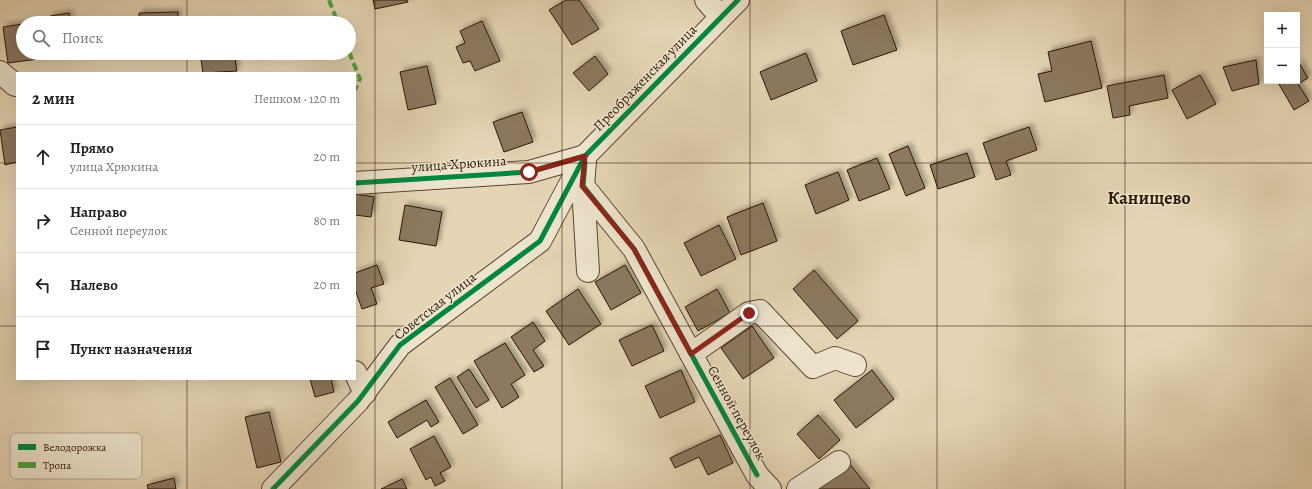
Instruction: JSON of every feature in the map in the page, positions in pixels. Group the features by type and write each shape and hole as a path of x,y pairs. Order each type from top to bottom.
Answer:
{"street":[{"path":"706,0 721,17"},
{"name":"Преображенская улица","path":"585,156 738,0"},
{"path":"585,156 582,186 588,271"},
{"name":"улица Хрюкина","path":"356,183 529,172 585,156"},
{"name":"Советская улица","path":"273,489 365,393 400,345 540,241 585,156"},
{"name":"Сенной переулок","path":"582,186 634,249 763,482"},
{"path":"691,354 749,313 760,311 813,367 835,358 855,365"},
{"path":"356,374 365,393"},
{"path":"798,489 839,462"}],"building":[{"path":"373,0 407,0 408,2 375,9"},
{"path":"566,0 579,0 599,29 572,45 549,10"},
{"path":"178,12 178,16 139,16 139,13"},
{"path":"69,13 70,16 50,16"},
{"path":"884,15 897,50 853,65 841,31"},
{"path":"482,21 500,61 475,71 470,61 463,63 456,47 465,43 460,31"},
{"path":"16,25 16,60 31,60 8,63 3,27"},
{"path":"1091,41 1102,88 1045,102 1038,74 1052,71 1048,52"},
{"path":"806,53 817,81 771,100 760,72"},
{"path":"595,56 608,74 589,91 573,73"},
{"path":"201,60 235,60 237,71 203,72"},
{"path":"1256,60 1259,84 1232,91 1223,67"},
{"path":"1300,64 1308,78 1300,83"},
{"path":"427,66 436,104 408,110 400,72"},
{"path":"1164,75 1168,98 1129,106 1130,115 1113,118 1107,86"},
{"path":"1200,75 1216,104 1187,119 1172,90"},
{"path":"1279,84 1298,84 1309,101 1294,110"},
{"path":"522,112 533,142 504,152 493,122"},
{"path":"16,127 16,162 5,165 0,130"},
{"path":"1029,127 1037,150 1006,161 1011,175 996,180 983,143"},
{"path":"908,146 925,188 906,196 889,154"},
{"path":"967,153 975,177 938,189 930,165"},
{"path":"877,158 890,189 859,201 847,170"},
{"path":"838,172 849,200 816,214 805,185"},
{"path":"356,194 374,197 371,217 356,215"},
{"path":"763,203 777,241 741,255 727,217"},
{"path":"405,205 442,212 436,246 399,240"},
{"path":"719,225 736,259 701,276 684,243"},
{"path":"377,265 384,284 371,288 377,304 362,309 356,292 356,273"},
{"path":"625,265 641,293 611,310 595,282"},
{"path":"814,270 858,321 837,339 793,289"},
{"path":"578,289 601,324 569,345 546,311"},
{"path":"717,289 730,313 698,331 685,307"},
{"path":"533,322 545,341 533,350 544,366 534,372 511,337"},
{"path":"652,325 664,351 632,366 619,340"},
{"path":"752,326 774,358 743,379 721,348"},
{"path":"505,343 525,375 511,384 519,397 502,408 474,361"},
{"path":"469,369 489,400 476,408 457,377"},
{"path":"681,370 695,402 660,418 645,386"},
{"path":"872,370 894,399 856,428 834,400"},
{"path":"450,378 478,425 463,434 435,387"},
{"path":"310,380 331,380 334,392 315,397"},
{"path":"426,400 439,422 431,427 427,420 397,438 388,422"},
{"path":"269,412 281,462 257,468 245,417"},
{"path":"818,415 840,440 819,459 797,434"},
{"path":"720,435 733,463 708,475 699,457 675,468 670,458"},
{"path":"434,436 451,467 440,473 445,481 435,486 431,477 426,480 410,449"},
{"path":"848,462 870,489 817,488"},
{"path":"174,478 176,489 148,489 147,485"},
{"path":"402,479 407,489 381,489"}],"marked path":[{"path":"329,0 335,16"},
{"path":"352,60 360,79 356,88"}],"cycle path":[{"path":"273,489 358,401 400,345 540,241 585,156 738,0"},
{"path":"356,183 529,172 585,156"},
{"path":"585,162 583,186 634,249 757,475"}],"district":[{"name":"Канищево","path":"1149,198"}],"route":[{"path":"529,172 585,156 582,186 634,249 691,354 749,313"}]}
